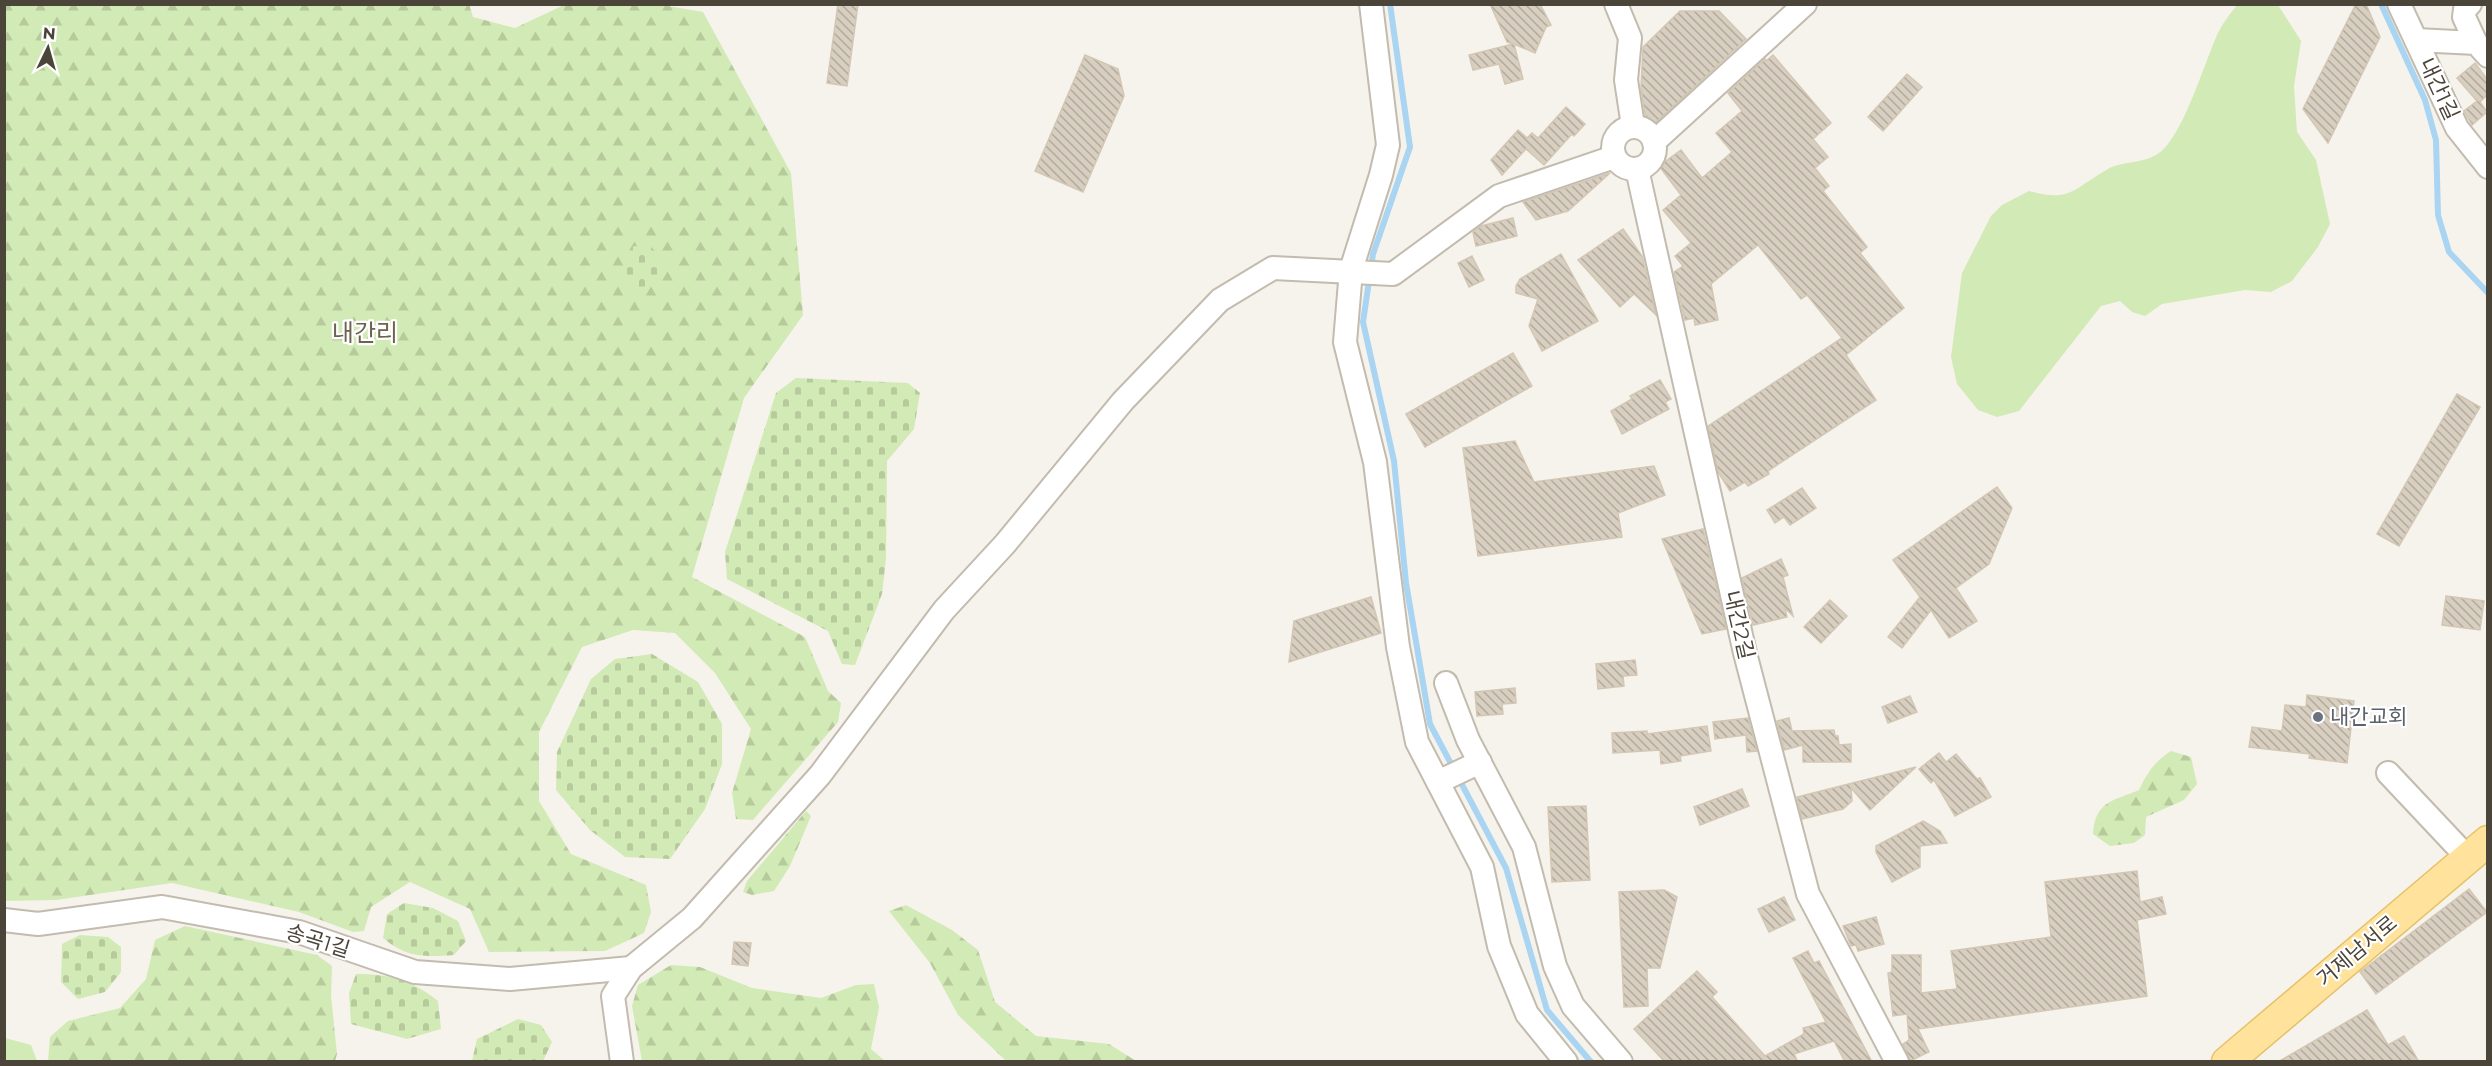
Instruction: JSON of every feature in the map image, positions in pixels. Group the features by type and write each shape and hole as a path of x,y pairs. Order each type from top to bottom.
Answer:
{"main road":[{"name":"거제남서로","path":"2227,1062 2478,849"}],"lane":[{"path":"1371,4 1388,145 1352,270 1345,342 1376,462 1398,647 1417,742 1482,867 1499,946 1527,1014 1566,1062"},
{"path":"1616,4 1630,38 1626,80 1633,126"},
{"path":"1654,142 1805,4"},
{"name":"내간1길","path":"2399,4 2457,128 2487,167"},
{"path":"2470,4 2465,9 2464,16 2482,50"},
{"path":"2415,40 2482,50"},
{"path":"1633,126 1646,131 1654,142 1655,151 1651,159 1644,167 1637,170 1625,166 1614,157 1614,140 1624,128 1633,126"},
{"path":"622,1062 613,996 631,968 692,918 820,775 944,610 1005,544 1123,400 1220,300 1273,268 1393,273 1499,196 1614,157"},
{"name":"내간2길","path":"1637,170 1745,653 1808,894 1897,1062"},
{"path":"1446,683 1468,740 1524,847 1555,966 1573,1006 1621,1062"},
{"path":"1438,782 1480,762"},
{"path":"2388,773 2478,849"},
{"name":"송곡1길","path":"4,920 38,924 162,907 299,933 415,972 510,979 631,968"}],"green space":[{"path":"469,4 473,17 515,28 564,5 662,5 703,12 791,173 803,315 744,398 692,577 805,637 828,691 841,703 838,722 753,820 736,819 732,793 751,729 715,673 675,633 633,630 582,647 539,732 539,801 571,854 646,885 651,912 644,933 605,951 489,952 470,909 410,882 371,907 364,931 353,932 299,912 172,883 56,900 5,901 5,5"},
{"path":"2237,5 2278,5 2301,41 2294,86 2297,132 2316,160 2330,224 2318,247 2292,281 2271,292 2245,290 2162,304 2145,316 2132,312 2120,301 2101,306 2019,411 1997,417 1978,410 1957,384 1951,357 1962,273 1991,216 2002,205 2029,191 2054,195 2072,192 2113,166 2147,159 2159,153 2168,145 2176,132 2217,35"},
{"path":"634,246 651,247 660,256 656,281 647,291 630,288 625,277 625,261"},
{"path":"796,378 908,383 920,393 914,429 887,461 886,558 882,594 855,665 842,664 828,631 727,579 725,552 776,393"},
{"path":"652,654 698,682 722,724 722,764 705,809 670,859 625,857 590,830 556,790 557,752 591,679 615,659"},
{"path":"2171,751 2191,757 2197,784 2184,800 2146,817 2145,835 2134,843 2110,846 2093,834 2094,823 2102,808 2114,800 2139,790 2152,768"},
{"path":"806,811 811,816 790,866 774,891 752,895 743,892 747,881"},
{"path":"404,903 433,908 458,921 466,941 454,955 443,956 416,955 392,945 383,938 387,914"},
{"path":"906,905 952,930 978,950 995,1002 1036,1036 1109,1044 1136,1061 1006,1061 958,1015 930,963 889,911"},
{"path":"185,926 317,955 332,966 331,996 337,1054 335,1061 48,1061 50,1037 68,1021 120,1008 146,979 155,940"},
{"path":"80,935 108,937 121,947 121,972 105,992 78,999 61,982 62,944"},
{"path":"671,965 700,967 752,988 821,998 856,985 874,984 879,1007 871,1049 885,1061 642,1061 632,1006 638,985"},
{"path":"356,974 390,977 419,988 438,1001 441,1029 407,1039 351,1024 349,993"},
{"path":"518,1019 541,1025 552,1042 543,1061 472,1061 477,1039"},
{"path":"5,1038 31,1045 37,1061 5,1061"}],"building":[{"path":"838,4 858,4 847,86 827,83"},
{"path":"1490,4 1540,4 1551,25 1546,27 1535,53 1514,44 1523,79 1505,84 1499,64 1473,70 1469,55 1513,44 1507,42"},
{"path":"2356,4 2366,4 2380,37 2328,143 2303,109"},
{"path":"1680,11 1719,11 1746,39 1652,126 1646,120 1641,88 1643,47"},
{"path":"1085,55 1118,69 1124,96 1083,192 1035,171"},
{"path":"1773,55 1831,123 1813,139 1828,157 1815,168 1829,186 1823,191 1867,247 1860,253 1904,308 1846,355 1876,400 1768,471 1769,474 1748,486 1745,482 1730,491 1718,472 1708,426 1842,338 1807,295 1801,299 1758,245 1711,284 1718,320 1695,325 1694,318 1685,320 1674,272 1683,266 1675,256 1691,243 1663,210 1681,195 1659,166 1681,150 1702,178 1732,152 1716,133 1742,111 1728,93 1765,59 1766,61"},
{"path":"2475,63 2487,79 2487,95 2480,102 2487,112 2472,125 2464,111 2477,101 2457,78"},
{"path":"1907,74 1922,87 1883,131 1868,117"},
{"path":"1566,107 1585,124 1574,136 1572,134 1544,165 1526,149 1502,175 1491,160 1518,130 1527,138 1532,133 1538,138"},
{"path":"1610,173 1568,211 1536,220 1523,202"},
{"path":"1513,218 1517,236 1476,246 1473,232 1481,226"},
{"path":"1623,229 1642,256 1656,315 1634,294 1620,307 1578,260"},
{"path":"1561,254 1598,321 1542,351 1529,326 1538,299 1516,293 1516,286 1520,279"},
{"path":"1472,256 1484,280 1469,287 1458,263"},
{"path":"1513,353 1532,386 1425,447 1406,414"},
{"path":"1660,380 1671,399 1665,402 1669,409 1622,434 1611,411 1632,399 1630,396"},
{"path":"2457,394 2480,407 2399,546 2377,534"},
{"path":"1515,441 1534,482 1654,466 1665,495 1618,513 1622,537 1478,556 1463,448"},
{"path":"1997,487 2012,508 1989,564 1956,588 1977,621 1949,638 1931,610 1902,648 1888,637 1920,597 1893,560"},
{"path":"1802,488 1816,508 1790,525 1784,517 1775,523 1767,510"},
{"path":"1703,529 1726,629 1702,634 1662,539"},
{"path":"1781,559 1788,575 1783,577 1793,616 1785,608 1787,617 1753,625 1742,578"},
{"path":"2446,596 2484,601 2480,630 2442,625"},
{"path":"1371,597 1381,633 1289,662 1294,621"},
{"path":"1830,600 1847,616 1821,643 1804,627"},
{"path":"1635,660 1637,675 1623,676 1624,686 1598,689 1596,664"},
{"path":"1515,688 1516,703 1502,704 1503,714 1477,716 1475,692"},
{"name":"내간교회","path":"2307,695 2354,701 2347,763 2309,758 2310,754 2249,747 2252,727 2282,731 2285,705 2306,707"},
{"path":"1910,696 1917,712 1888,723 1882,707"},
{"path":"1748,718 1757,751 1747,752 1746,735 1715,739 1713,722"},
{"path":"1789,718 1792,731 1834,730 1835,736 1838,736 1839,745 1851,744 1851,762 1803,762 1803,745 1784,750 1777,721"},
{"path":"1707,726 1711,751 1680,756 1681,761 1661,764 1660,750 1613,753 1612,733 1647,731 1647,734"},
{"path":"1939,753 1946,762 1956,754 1977,779 1980,778 1991,797 1955,816 1934,780 1931,783 1919,769"},
{"path":"1916,767 1870,810 1851,788 1852,801 1843,809 1802,819 1797,797"},
{"path":"1742,789 1749,806 1700,825 1694,807"},
{"path":"1586,806 1590,880 1552,882 1548,807"},
{"path":"1923,821 1940,831 1947,843 1920,846 1920,867 1892,882 1876,852 1876,846"},
{"path":"2137,871 2140,902 2162,897 2166,914 2137,920 2147,996 1918,1029 1929,1052 1910,1061 1903,1044 1909,1040 1907,1014 1893,1016 1888,973 1892,972 1892,955 1921,955 1921,993 1957,989 1951,951 2051,937 2045,882"},
{"path":"2469,889 2487,912 2376,994 2360,972"},
{"path":"1664,890 1677,897 1660,968 1647,968 1648,1006 1624,1007 1619,892"},
{"path":"1784,897 1795,920 1769,932 1758,909"},
{"path":"1876,917 1884,944 1858,951 1856,945 1851,946 1843,926"},
{"path":"734,942 751,943 748,966 732,964"},
{"path":"1808,951 1814,963 1819,961 1872,1062 1845,1062 1834,1041 1794,1054 1798,1062 1665,1062 1634,1029 1697,971 1717,992 1712,997 1765,1056 1804,1034 1803,1028 1826,1022 1793,958"},
{"path":"2367,1010 2388,1045 2404,1036 2419,1062 2278,1062"}],"waterway":[{"path":"1390,4 1410,147 1373,254 1363,322 1394,461 1406,583 1430,724 1506,868 1547,1010 1591,1062"},
{"path":"2381,4 2425,100 2436,140 2438,215 2449,252 2488,293"}],"place":[{"name":"내간교회","path":"2318,717"}],"district":[{"name":"내간리","path":"365,333"}]}
